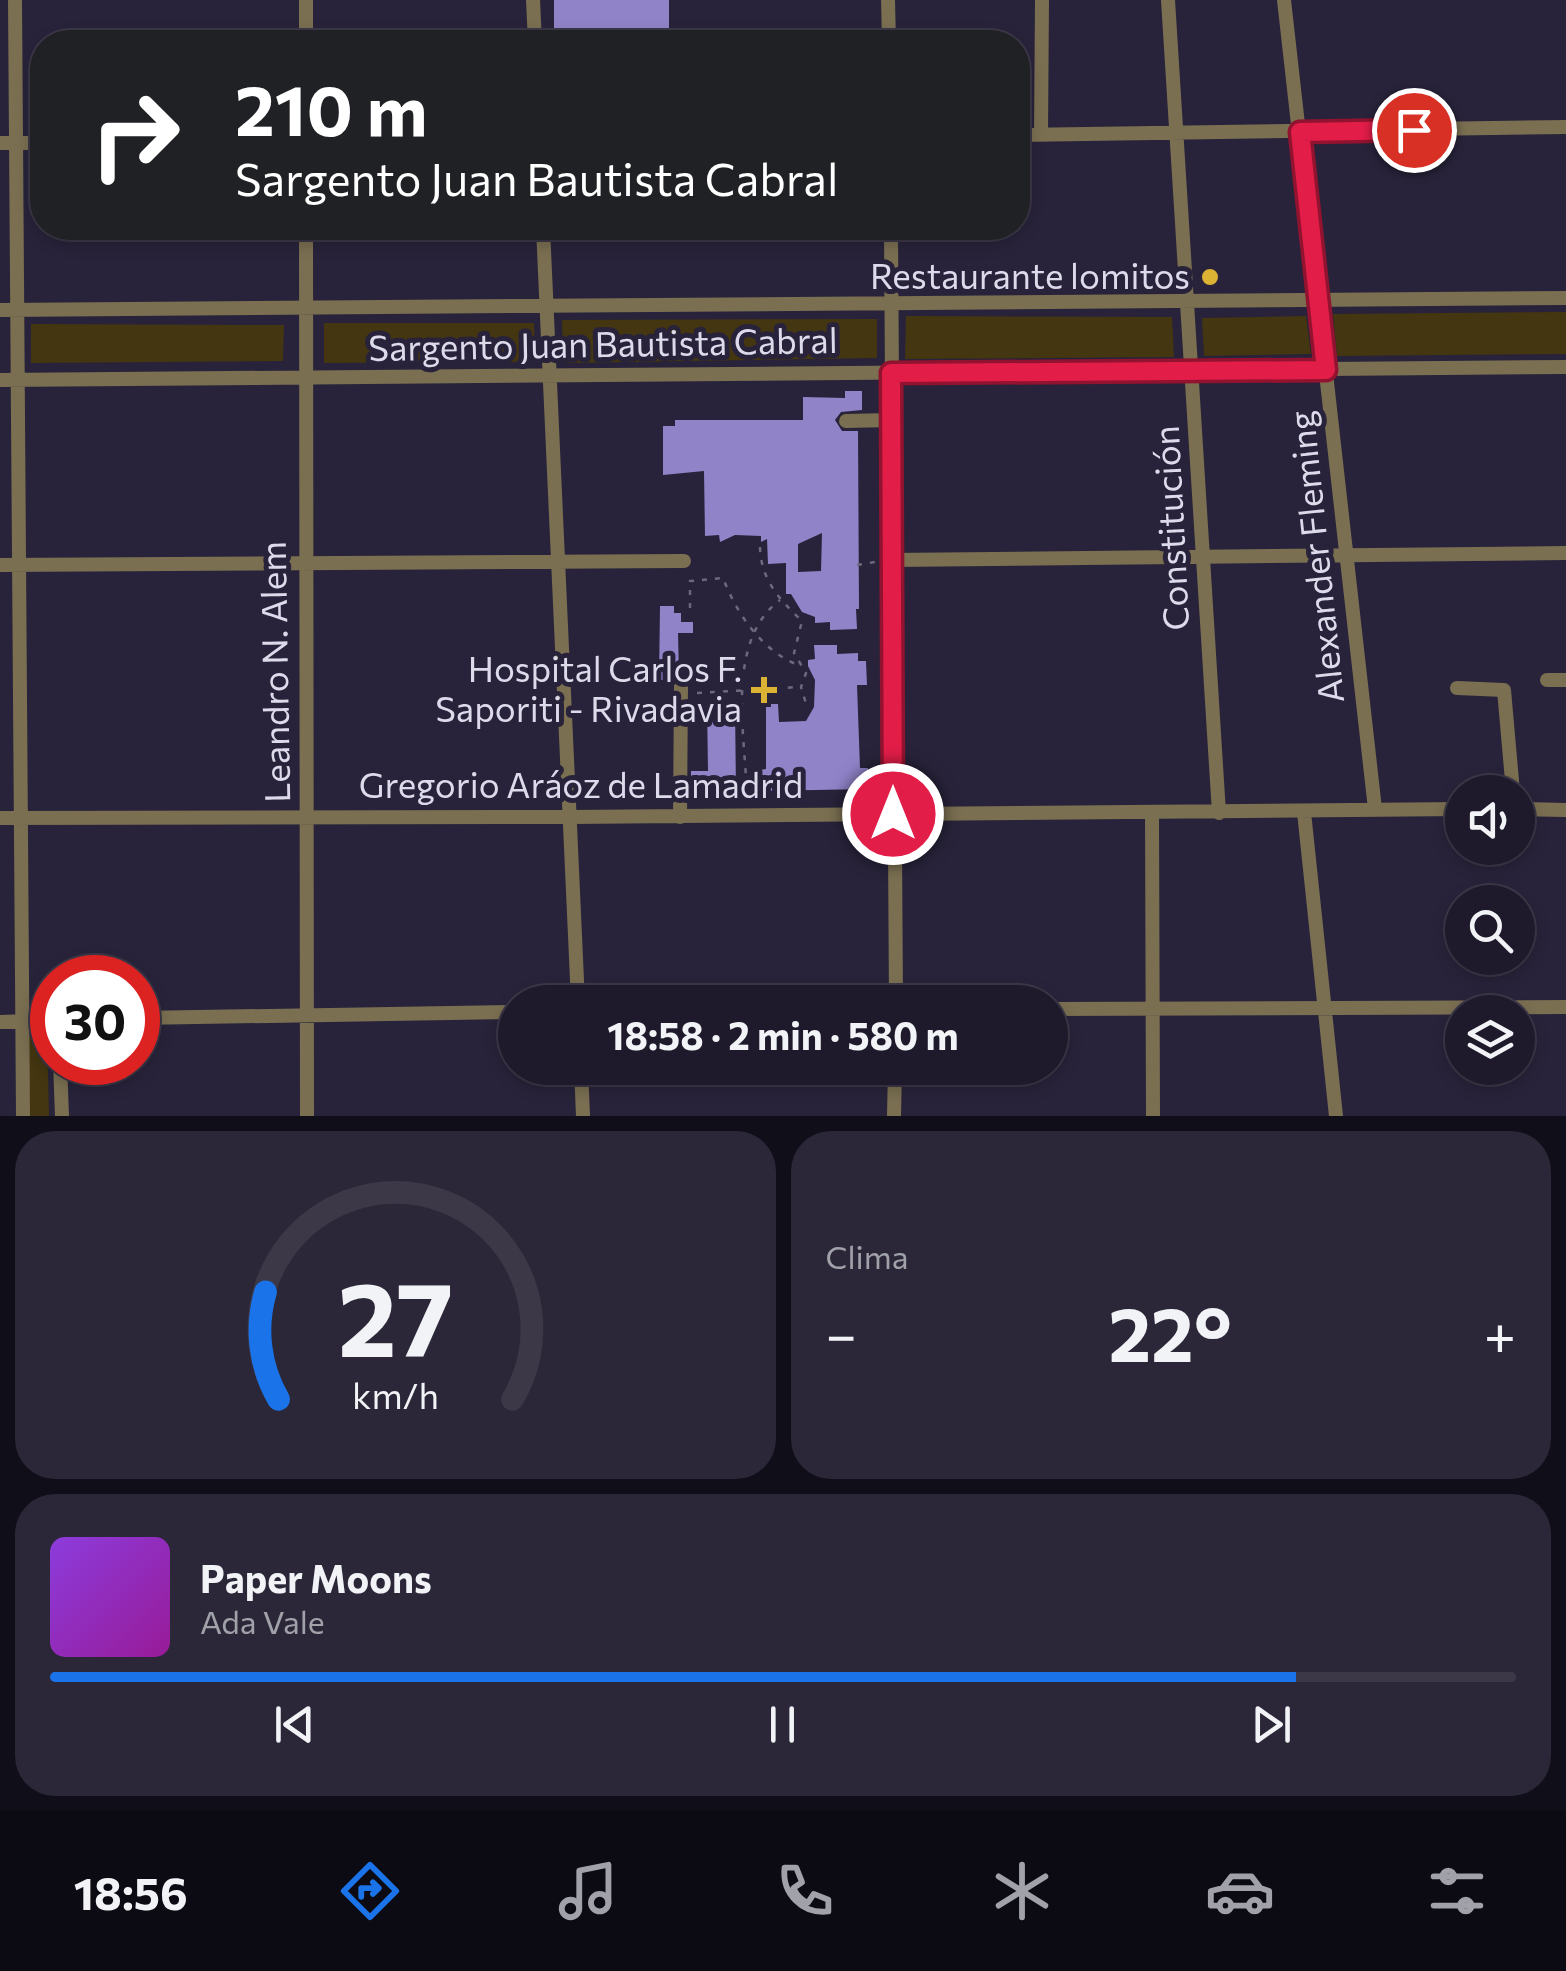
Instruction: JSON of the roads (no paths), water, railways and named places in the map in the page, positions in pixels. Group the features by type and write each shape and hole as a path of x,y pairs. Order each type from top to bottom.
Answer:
{"street":[{"path":"15,0 23,1116"},
{"path":"306,0 306,30"},
{"path":"534,0 535,30"},
{"path":"888,0 889,30"},
{"path":"1041,134 1042,0"},
{"name":"Constitución","path":"1168,0 1219,813"},
{"name":"Alexander Fleming","path":"1284,0 1375,809"},
{"path":"1030,134 1566,127"},
{"path":"0,144 30,144"},
{"name":"Leandro N. Alem","path":"306,240 307,1116"},
{"path":"544,240 577,985"},
{"path":"892,240 896,985"},
{"name":"Sargento Juan Bautista Cabral","path":"0,310 1566,298"},
{"name":"Sargento Juan Bautista Cabral","path":"0,380 1566,367"},
{"path":"846,420 891,420"},
{"path":"891,560 1566,553"},
{"path":"0,565 684,561"},
{"path":"1546,680 1566,680"},
{"path":"1456,688 1504,690 1512,775"},
{"path":"680,816 681,690"},
{"name":"Gregorio Aráoz de Lamadrid","path":"0,818 571,818 1445,809"},
{"path":"1535,809 1566,810"},
{"path":"1304,812 1336,1116"},
{"path":"1152,814 1154,1116"},
{"path":"1068,1009 1566,1007"},
{"path":"160,1017 498,1012"},
{"path":"0,1022 30,1021"},
{"path":"61,1085 62,1116"},
{"path":"582,1085 583,1116"},
{"path":"894,1116 895,1085"}],"place":[{"name":"Restaurante lomitos","path":"1210,277"},
{"name":"Hospital Carlos F. Saporiti - Rivadavia","path":"764,690"}]}
